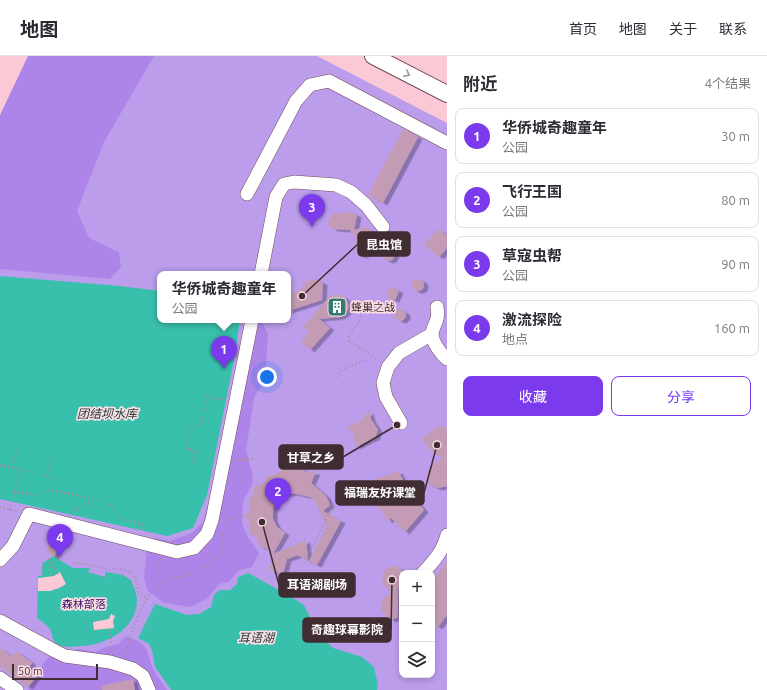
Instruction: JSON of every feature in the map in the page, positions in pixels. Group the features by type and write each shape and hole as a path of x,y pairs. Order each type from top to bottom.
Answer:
{"main road":[{"path":"372,56 447,94"}],"street":[{"path":"247,194 296,101 310,85 329,81 447,143"},
{"path":"262,271 276,197 284,184 294,182 336,185 351,192 366,204 383,227"},
{"path":"401,423 386,397 383,383 388,367 399,353 432,334 439,316 437,308"},
{"path":"0,560 13,546 29,514 177,552 194,548 207,534 212,520 251,323"},
{"path":"432,334 436,344 447,359"},
{"path":"426,570 438,556 447,535"},
{"path":"0,621 65,656 110,662 133,669 143,676 149,690"},
{"path":"0,678 17,690"}],"path":[{"path":"361,312 360,321 349,335 349,341 370,353 374,359 388,367"},
{"path":"336,377 340,371 355,363 374,359"},
{"path":"236,402 207,397 201,424 190,429 186,448 196,451 192,463 224,465 253,459"},
{"path":"12,468 18,445"},
{"path":"47,476 52,454"},
{"path":"0,465 56,478"},
{"path":"10,510 20,470"},
{"path":"304,563 335,503 371,481"},
{"path":"14,491 37,496 52,490 110,503 120,518 143,525 140,543"},
{"path":"57,521 94,499"},
{"path":"0,507 29,514"},
{"path":"123,666 130,635 155,588 178,576 191,573 213,561 222,552 222,530 228,519 237,516 246,517"},
{"path":"162,583 159,572 160,558 163,549"},
{"path":"54,576 50,558 58,574"},
{"path":"43,562 44,577"},
{"path":"74,563 86,564 109,570 116,568 125,570 133,574 138,582 139,593 148,599"},
{"path":"110,662 111,628"}],"green space":[{"name":"森林部落","path":"55,56 317,56 447,123 447,690 0,690 0,164"}],"shaded area":[{"path":"28,56 154,56 104,142 77,211 89,238 119,252 121,267 110,279 0,269 0,115"},
{"path":"254,323 262,323 268,334 266,365 261,386 254,398 246,450 252,472 253,483 243,501 242,524 248,537 259,553 252,567 238,571 229,582 219,584 208,598 191,607 164,603 148,591 144,578 147,548 155,538 170,541 192,533 203,522 215,480 246,326"},
{"path":"126,636 143,644 154,671 167,690 29,690 40,672 43,663 51,655 79,649 95,652 118,644"}],"water":[{"name":"团结坝水库","path":"0,276 157,291 157,323 240,323 234,360 207,495 193,528 167,536 0,499"},
{"path":"53,556 73,568 90,568 88,572 105,577 106,572 123,575 131,580 136,592 136,610 126,627 110,639 91,645 65,647 57,644 50,630 37,618 38,576 42,575 43,563"},
{"name":"耳语湖","path":"248,573 304,605 318,633 333,648 362,657 374,667 378,685 377,690 171,690 155,667 152,650 149,644 138,638 155,604 187,615 199,614 211,607 214,595 220,590 230,590 237,584 238,577"}],"pier":[{"path":"60,572 66,584 50,591 38,591 38,578 54,576"},
{"path":"111,614 115,616 113,621 114,628 94,630 93,622 109,619"}],"building":[{"path":"403,129 418,137 383,203 368,195"},
{"path":"350,212 357,215 354,230 366,227 374,232 371,251 362,256 357,254 355,237 350,230 333,229 327,224 333,214"},
{"path":"438,229 447,236 447,248 439,257 424,245"},
{"path":"388,249 392,250 395,255 392,260 388,261 383,258 382,252"},
{"path":"316,279 323,283 322,300 291,310 291,294 300,290 307,281"},
{"path":"418,279 422,281 424,285 422,289 418,291 414,289 412,285 414,281"},
{"path":"392,287 399,291 395,300 388,298 387,294 387,290"},
{"path":"336,294 343,296 346,299 349,306 348,309 346,313 340,317 319,319 330,328 310,350 301,342 309,332 303,327 330,296"},
{"path":"399,308 406,313 406,317 402,321 398,320 394,316 395,312"},
{"path":"369,411 371,419 378,430 375,438 356,447 353,434 347,426 358,423"},
{"path":"440,425 447,428 447,486 438,488 430,485 426,477 431,466 443,458 431,451 421,439"},
{"path":"300,467 306,472 316,472 311,483 326,496 330,505 323,511 341,521 317,565 309,561 327,526 315,501 310,497 293,493 284,495 276,500 273,508 273,519 277,527 285,533 273,554 306,540 308,561 298,555 287,559 283,574 269,570 273,555 266,548 259,546 257,538 250,533 250,525 246,517 250,508 249,499 254,494 254,487 264,483 268,475 275,475 283,469 291,471"},
{"path":"398,471 411,495 424,510 405,532 391,518 388,521 373,499 376,497 371,481"},
{"path":"50,545 59,547 54,557 46,551"},
{"path":"447,561 447,615 438,627 435,625 435,577"},
{"path":"391,566 399,567 402,570 399,570 398,617 391,620 381,611 381,601 391,592 384,585 382,578 385,570"},
{"path":"0,648 12,657 16,651 32,663 28,668 37,675 28,687 0,666"},
{"path":"133,679 135,690 102,690 101,686"}],"place":[{"name":"草寇虫帮","path":"312,227"},
{"name":"昆虫馆","path":"302,296"},
{"name":"蜂巢之战","path":"337,307"},
{"name":"华侨城奇趣童年","path":"224,369"},
{"name":"甘草之乡","path":"397,425"},
{"name":"福瑞友好课堂","path":"437,445"},
{"name":"飞行王国","path":"278,511"},
{"name":"耳语湖剧场","path":"262,522"},
{"name":"激流探险","path":"60,557"},
{"name":"奇趣球幕影院","path":"392,580"}]}
